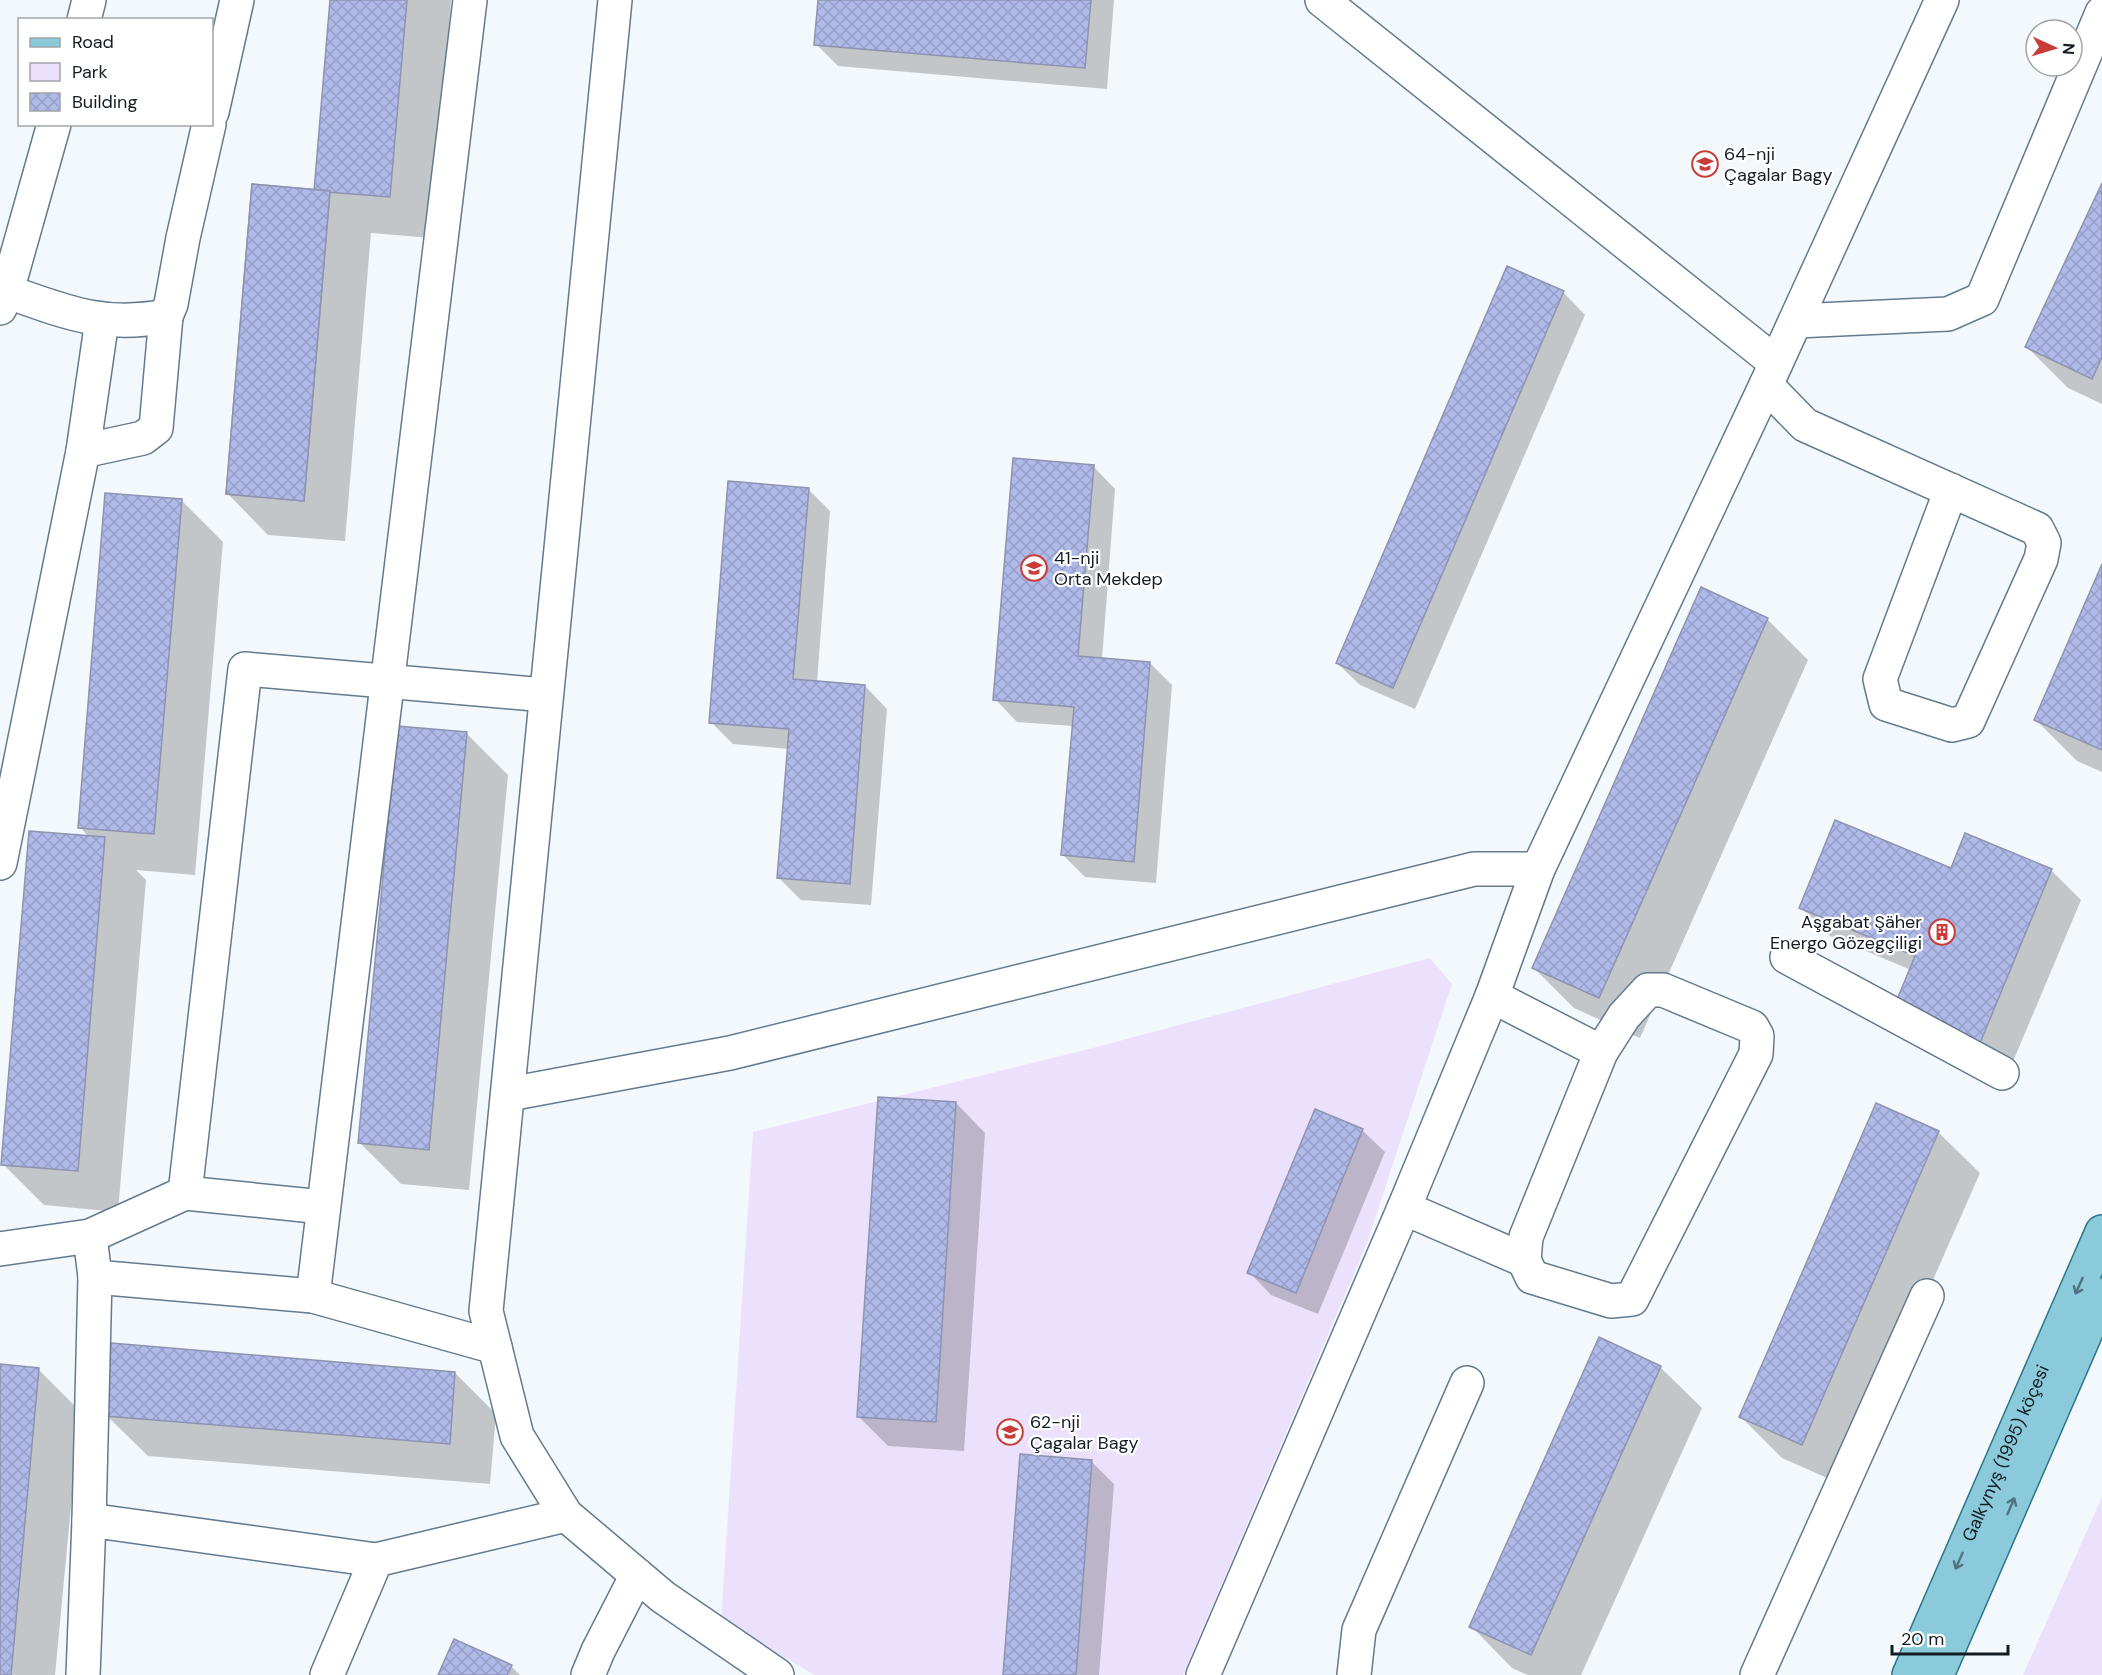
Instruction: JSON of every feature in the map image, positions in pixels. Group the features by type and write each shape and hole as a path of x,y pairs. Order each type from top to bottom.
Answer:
{"main road":[{"name":"Galkynyş (1995) köçesi","path":"1909,1675 2102,1232"},
{"name":"Galkynyş (1995) köçesi","path":"1937,1675 2102,1295"}],"street":[{"path":"84,18 88,0"},
{"path":"213,108 237,0"},
{"path":"313,1296 470,0"},
{"path":"615,0 486,1311 518,1436 566,1515 663,1597 777,1675"},
{"path":"1322,0 1771,374 1805,425 1951,490 2037,529 2044,543 2042,559 1968,721 1952,725 1886,704 1881,679 1951,490"},
{"path":"1203,1675 1404,1208 1492,996 1538,869 1796,321 1942,0"},
{"path":"1796,321 1948,314 1982,299 2102,13"},
{"path":"53,126 2,296 102,320 142,321 166,316"},
{"path":"83,451 143,438 156,428 166,316 171,304 183,238 209,126"},
{"path":"0,863 83,451 102,320"},
{"path":"185,1193 245,669 546,695"},
{"path":"509,1094 729,1053 1474,869 1538,869"},
{"path":"1787,957 2002,1073"},
{"path":"1648,990 1663,990 1752,1027 1757,1036 1756,1054 1632,1299 1611,1301 1532,1277 1524,1260 1526,1237 1601,1052 1624,1016 1648,990"},
{"path":"1492,996 1601,1052"},
{"path":"0,1249 90,1236 185,1193 323,1208"},
{"path":"1404,1208 1524,1260"},
{"path":"84,1675 95,1277 90,1236"},
{"path":"95,1277 313,1296 495,1347"},
{"path":"1757,1675 1927,1296"},
{"path":"1354,1675 1359,1630 1467,1383"},
{"path":"89,1520 376,1560 566,1515"},
{"path":"327,1675 376,1560"},
{"path":"588,1675 637,1575"}],"green space":[{"name":"62-nji Çagalar Bagy","path":"1430,958 1452,984 1367,1243 1183,1675 815,1675 721,1621 753,1132 1089,1049"},
{"path":"2102,1497 2102,1675 2023,1675"}],"building":[{"path":"330,0 407,0 390,197 314,191"},
{"path":"818,0 1091,0 1085,68 814,45"},
{"path":"2102,183 2102,357 2092,379 2025,347"},
{"path":"252,184 330,191 304,501 226,494"},
{"path":"252,184 330,191 304,501 226,494"},
{"path":"1507,266 1564,291 1393,688 1336,663"},
{"path":"1013,458 1094,465 1078,656 1150,662 1134,862 1061,855 1074,707 993,700"},
{"path":"728,481 809,488 793,679 865,685 850,884 777,878 789,729 709,723"},
{"path":"105,493 182,499 154,834 78,828"},
{"path":"2102,564 2102,750 2034,720"},
{"path":"1701,587 1768,618 1599,998 1532,968"},
{"path":"397,726 467,732 429,1150 358,1143"},
{"name":"Aşgabat Şäher Energo Gözegçiligi","path":"1835,820 1951,868 1965,833 2052,869 1980,1043 1894,1007 1915,956 1799,908"},
{"path":"29,831 105,837 78,1171 1,1165"},
{"path":"878,1097 956,1102 936,1422 857,1417"},
{"path":"1876,1103 1939,1131 1802,1445 1739,1417"},
{"path":"1315,1109 1363,1129 1296,1293 1247,1273"},
{"path":"1599,1337 1661,1366 1531,1655 1469,1627"},
{"path":"111,1343 455,1372 450,1444 105,1416"},
{"path":"0,1364 39,1368 11,1675 0,1675"},
{"path":"1020,1454 1092,1460 1076,1675 1003,1675"},
{"path":"454,1639 512,1665 507,1675 438,1675"}],"place":[{"name":"64-nji Çagalar Bagy","path":"1705,164"},
{"name":"41-nji Orta Mekdep","path":"1034,568"},
{"name":"Aşgabat Şäher Energo Gözegçiligi","path":"1942,932"},
{"name":"62-nji Çagalar Bagy","path":"1010,1432"}]}
